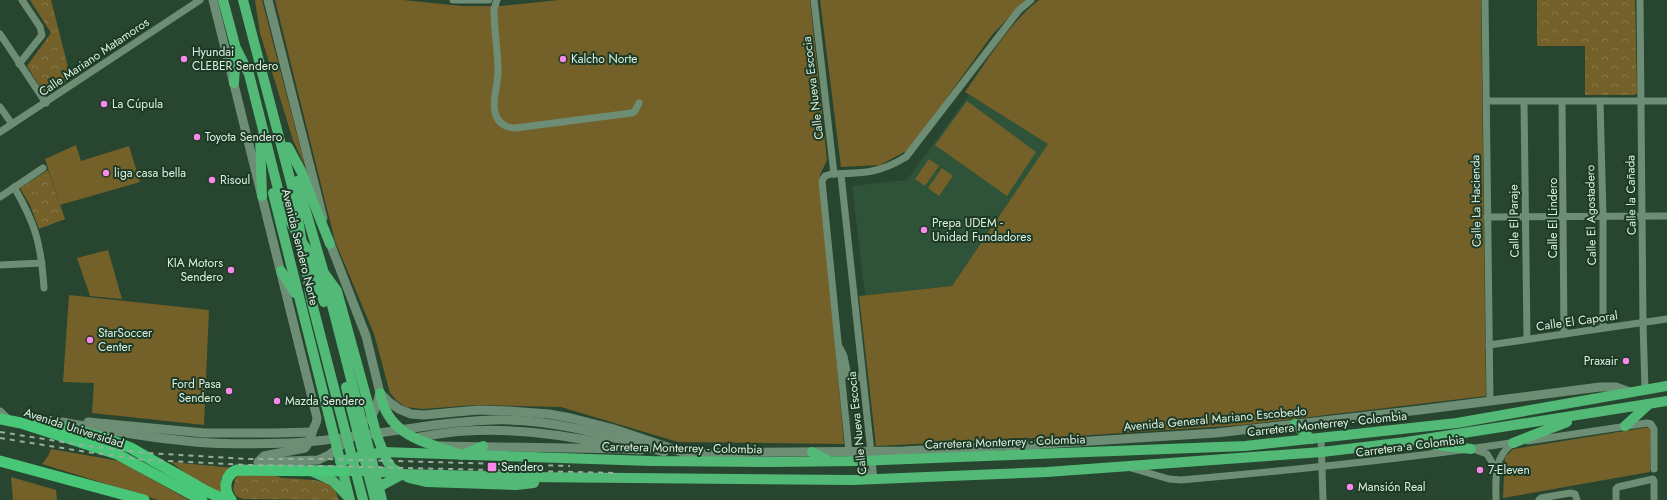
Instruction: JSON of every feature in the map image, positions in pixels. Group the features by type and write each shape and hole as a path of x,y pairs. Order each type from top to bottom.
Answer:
{"highway":[{"name":"Avenida Universidad","path":"4,420 22,423 117,454 202,500"},
{"path":"38,422 86,432 118,442 132,448 206,491 226,500"},
{"path":"0,461 144,500"},
{"path":"231,500 226,490 228,477 232,472 245,470 311,471 341,466"},
{"path":"108,490 118,500"}],"main road":[{"name":"Avenida Sendero Norte","path":"223,0 260,138 350,500"},
{"name":"Avenida Sendero Norte","path":"244,0 294,194 311,298 363,500"},
{"path":"249,0 254,40"},
{"path":"234,83 237,49"},
{"path":"237,49 249,74 278,189 290,221 303,244 333,284 342,303 372,418 385,457 392,468 401,474"},
{"path":"278,131 303,176 330,244"},
{"path":"260,138 262,196"},
{"path":"288,147 323,270 360,430"},
{"path":"303,244 323,296 369,464 373,494 382,500"},
{"path":"280,271 299,298"},
{"name":"Carretera Monterrey - Colombia","path":"385,457 462,455 651,461 857,461 871,456 1245,446 1457,423 1667,386"},
{"path":"380,393 383,406 390,418 399,428 414,438 462,455 483,446"},
{"name":"Carretera Monterrey - Colombia","path":"341,466 352,459 401,474 874,480 1125,467 1322,452 1406,442 1667,401"},
{"path":"1625,426 1649,404"},
{"path":"1513,443 1583,415"},
{"path":"1295,424 1316,438"},
{"path":"1406,442 1471,449"},
{"path":"812,452 829,461"},
{"path":"369,464 385,457 493,461 510,457"},
{"name":"Carretera Monterrey - Colombia","path":"341,466 356,471 369,464"},
{"path":"311,471 333,481 350,500"},
{"path":"373,494 401,474"},
{"path":"385,500 390,488 401,474"}],"street":[{"path":"19,64 42,35 40,27 22,0"},
{"name":"Calle Mariano Matamoros","path":"0,132 200,0"},
{"path":"213,0 317,418 317,424 312,432 310,441 303,450 264,456 258,462 245,470"},
{"path":"258,462 318,460 329,455 360,430 372,418 380,393 366,336 330,244 268,0"},
{"path":"453,0 489,0"},
{"path":"497,0 494,9 498,69 495,112 501,124 510,128 515,128 632,113 635,111 639,103"},
{"name":"Calle Nueva Escocia","path":"814,0 838,174 874,480"},
{"path":"838,174 877,171 894,165 906,157 1019,10 1031,0"},
{"name":"Calle La Hacienda","path":"1486,0 1490,401"},
{"name":"Calle la Cañada","path":"1640,0 1640,101 1645,390"},
{"path":"0,34 46,103"},
{"path":"1486,101 1562,102 1667,100"},
{"name":"Calle El Agostadero","path":"1600,101 1603,216 1603,328"},
{"name":"Calle El Paraje","path":"1524,102 1527,339"},
{"name":"Calle El Lindero","path":"1562,102 1564,334"},
{"path":"0,107 12,124"},
{"path":"0,197 43,168"},
{"name":"Calle Nueva Escocia","path":"838,174 828,175 823,179 821,186 849,452 874,480"},
{"path":"14,187 34,225 39,242 44,288"},
{"path":"1487,218 1667,216"},
{"path":"0,265 42,264"},
{"name":"Calle El Caporal","path":"1489,345 1667,319"},
{"path":"838,344 844,356 848,376 853,379 857,379 862,374"},
{"name":"Avenida General Mariano Escobedo","path":"380,393 394,406 411,414 424,415 478,410 549,414 614,429 685,453 849,452 871,456 1216,432 1295,424 1600,387 1616,387 1630,392"},
{"path":"0,412 4,420"},
{"path":"317,418 333,432 348,440"},
{"path":"58,422 178,441 240,444 292,443 448,423 521,420 578,428 664,452"},
{"path":"22,423 100,422 204,433 276,434 312,432"},
{"name":"Carretera a Colombia","path":"1125,467 1169,479 1181,480 1322,467 1471,449 1647,423 1653,426 1654,429 1654,469"},
{"path":"414,438 465,431 532,431 571,436 625,449"},
{"path":"1316,438 1322,452 1323,500"},
{"path":"1496,500 1496,469 1504,450 1513,443"},
{"path":"437,446 625,449 685,453"},
{"path":"1471,449 1487,454 1496,469"},
{"path":"1616,500 1616,490 1618,487 1654,479 1654,500"},
{"path":"1539,500 1541,498 1575,497"}],"shaded area":[{"name":"Prepa UDEM - Unidad Fundadores","path":"969,95 1049,144 952,286 865,295 852,186 907,180"}],"green space":[{"path":"30,0 51,0 71,79 45,95 27,66 51,33"},
{"path":"255,0 262,0 305,166 293,140 260,33"},
{"path":"275,0 403,0 462,6 501,6 559,0 810,0 827,160 820,175 844,444 678,442 561,407 476,405 422,409 406,407 397,401 390,393 374,334 335,241"},
{"path":"820,0 1025,0 992,35 910,149 880,165 841,167"},
{"path":"1039,0 1481,0 1486,396 1242,425 1077,436 876,446 859,296 952,286 1048,144 965,92 1008,31"},
{"path":"1537,0 1635,0 1637,93 1635,95 1585,95 1585,46 1537,46"},
{"path":"967,101 1036,152 1007,196 935,145"},
{"path":"76,145 81,161 129,146 140,182 60,205 45,159"},
{"path":"929,159 939,166 925,186 915,179"},
{"path":"942,168 953,176 939,196 928,188"},
{"path":"48,170 65,219 39,229 30,205 20,188"},
{"path":"108,250 122,299 90,296 77,258"},
{"path":"69,295 209,310 204,425 92,413 94,383 63,382"},
{"path":"1650,427 1650,472 1503,498 1505,457 1513,449"},
{"path":"51,449 119,461 189,500 158,500 42,464"},
{"path":"171,462 234,468 221,478 222,493 190,477"},
{"path":"239,475 274,475 282,478 314,480 327,483 335,490 339,500 243,499 236,496 233,490 235,479"},
{"path":"11,477 56,490 57,500 13,500"}],"railway":[{"path":"0,432 88,446 147,453 248,459 326,459 570,466"},
{"path":"0,438 146,460 247,465 615,473"}],"place":[{"name":"Hyundai CLEBER Sendero","path":"184,59"},
{"name":"Kalcho Norte","path":"563,59"},
{"name":"La Cúpula","path":"104,104"},
{"name":"Toyota Sendero","path":"197,137"},
{"name":"liga casa bella","path":"106,173"},
{"name":"Risoul","path":"212,180"},
{"name":"Prepa UDEM - Unidad Fundadores","path":"924,230"},
{"name":"KIA Motors Sendero","path":"231,270"},
{"name":"StarSoccer Center","path":"90,340"},
{"name":"Praxair","path":"1626,361"},
{"name":"Ford Pasa Sendero","path":"229,391"},
{"name":"Mazda Sendero","path":"277,401"},
{"name":"Sendero","path":"492,467"},
{"name":"7-Eleven","path":"1480,470"},
{"name":"Mansión Real","path":"1350,487"}]}
